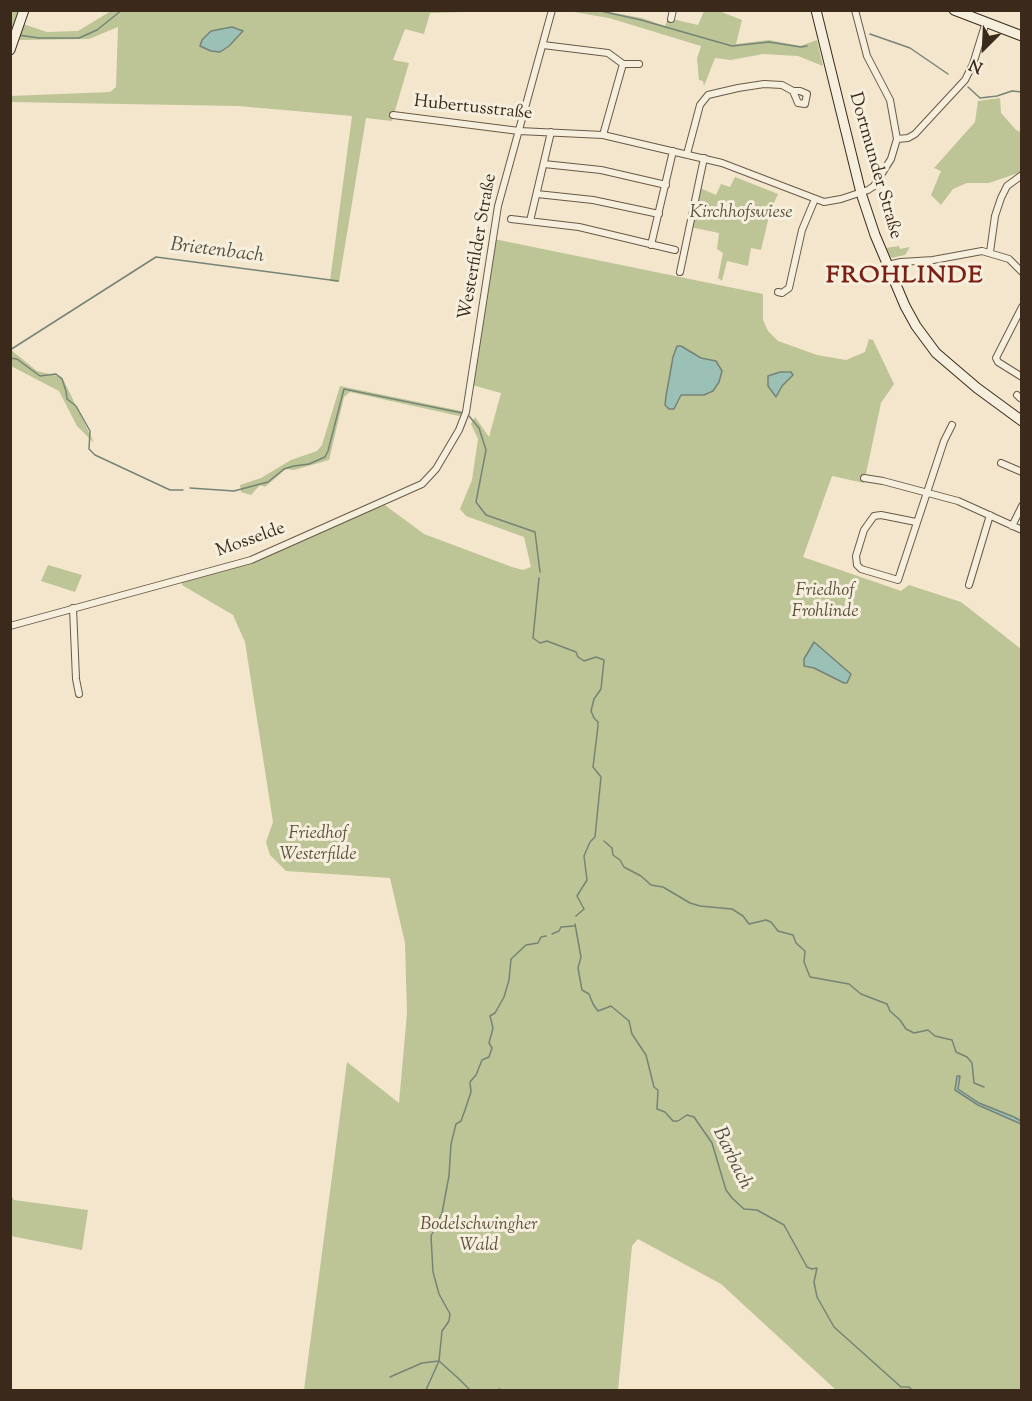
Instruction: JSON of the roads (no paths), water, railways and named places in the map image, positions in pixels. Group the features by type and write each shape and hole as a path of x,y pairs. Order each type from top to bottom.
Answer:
{"main road":[{"path":"12,45 24,10"},
{"name":"Dortmunder Straße","path":"816,10 861,193 887,265 916,326 936,353 977,388 1022,421"},
{"path":"954,10 1022,36"}],"street":[{"path":"671,19 674,10"},
{"path":"855,10 867,56 890,100 897,139 891,159 880,179 874,186 861,193"},
{"name":"Westerfilder Straße","path":"464,420 472,385 498,206 552,11"},
{"path":"897,139 908,138 915,134 959,88 973,64 986,22"},
{"path":"543,45 608,53 623,64 639,64"},
{"path":"603,135 623,64"},
{"path":"687,154 700,105 708,95 764,84 782,85 793,91"},
{"name":"Hubertusstraße","path":"393,115 519,131 603,135 704,158 824,202 861,193"},
{"name":"Hubertusstraße","path":"530,221 551,132"},
{"path":"651,245 673,151"},
{"path":"680,272 704,158"},
{"path":"544,164 601,170 666,185"},
{"path":"990,252 995,216 1001,198 1007,186 1022,176"},
{"path":"537,194 593,200 659,214"},
{"path":"778,292 782,293 789,288 802,230 815,199"},
{"path":"511,219 579,227 675,250"},
{"path":"887,265 933,261 973,251 990,252 1009,259 1022,272"},
{"path":"1022,307 996,358 998,362 1022,377"},
{"name":"Mosselde","path":"10,626 251,560 382,503 422,484 436,470 464,420"},
{"path":"916,522 882,514 874,516 864,530 856,556 857,566 898,580 926,492 952,425"},
{"path":"1001,463 1022,472"},
{"path":"864,478 958,501 1022,530"},
{"path":"1012,526 1022,507"},
{"path":"969,585 990,515"},
{"path":"73,608 76,679 79,694"}],"water":[{"path":"232,27 243,31 220,52 200,46 202,40 211,31"},
{"path":"677,346 701,358 716,361 722,371 713,391 704,395 681,395 674,409 669,409 665,405 666,396"},
{"path":"780,372 791,372 793,375 782,386 776,397 768,386 768,376"},
{"path":"814,642 851,674 847,683 814,668 804,666 804,659"},
{"path":"957,1076 960,1076 958,1089 979,1103 1014,1117 1021,1121 1021,1124 978,1105 955,1090"}],"waterway":[{"path":"18,35 39,38 79,38 97,30 122,10"},
{"path":"596,10 641,20 732,46 769,42 807,46"},
{"path":"870,34 910,48 948,74"},
{"path":"968,87 980,98 1012,91 1022,92"},
{"name":"Brietenbach","path":"10,350 156,257 338,281"},
{"path":"10,358 17,359 40,376 56,374 62,379 67,399 76,406 90,431 89,449 95,455 170,490 183,490"},
{"path":"190,488 234,491 268,482 284,469 309,464 325,457 344,389 462,413"},
{"name":"Barbach","path":"469,416 479,428 486,450 476,502 486,515 535,532 540,572"},
{"name":"Barbach","path":"539,578 533,638 540,643 547,641 576,652 578,657 584,661 596,657 604,660 601,689 594,699 591,711 598,722 593,767 601,777 595,837 590,842 584,856 587,880 577,896 584,909 576,916"},
{"path":"604,841 612,848 613,855 624,867 641,876 651,885 663,887 690,903 700,906 732,909 743,916 749,924 766,920 771,922 778,931 793,935 796,943 805,951 804,962 810,977 849,984 861,994 887,1004 890,1011 906,1029 914,1033 928,1030 935,1036 952,1040 956,1052 967,1057 972,1063 974,1083 984,1087"},
{"name":"Barbach","path":"575,924 581,957 578,968 582,990 589,994 598,1011 611,1006 629,1021 632,1034 646,1055 654,1087 658,1090 657,1109 665,1112 673,1121 678,1121 687,1115 694,1117 712,1143 726,1190 732,1198 744,1209 757,1210 784,1225 807,1267 817,1268 814,1282 817,1297 834,1327 901,1387 909,1387 912,1390"},
{"path":"552,934 559,931 561,927 574,926"},
{"path":"426,1390 439,1361 442,1331 449,1321 450,1314 439,1294 433,1272 431,1236 442,1213 449,1176 451,1144 456,1124 461,1121 471,1092 470,1082 476,1075 482,1060 489,1057 492,1048 489,1043 493,1028 490,1016 495,1013 504,997 509,980 511,959 526,945 538,943 541,937 546,936"},
{"path":"390,1377 422,1363 439,1361 470,1390"}],"district":[{"name":"FROHLINDE","path":"905,278"}],"park label":[{"name":"Kirchhofswiese","path":"741,214"},
{"name":"Friedhof Frohlinde","path":"825,602"},
{"name":"Friedhof Westerfilde","path":"318,845"},
{"name":"Bodelschwingher Wald","path":"479,1236"}]}
